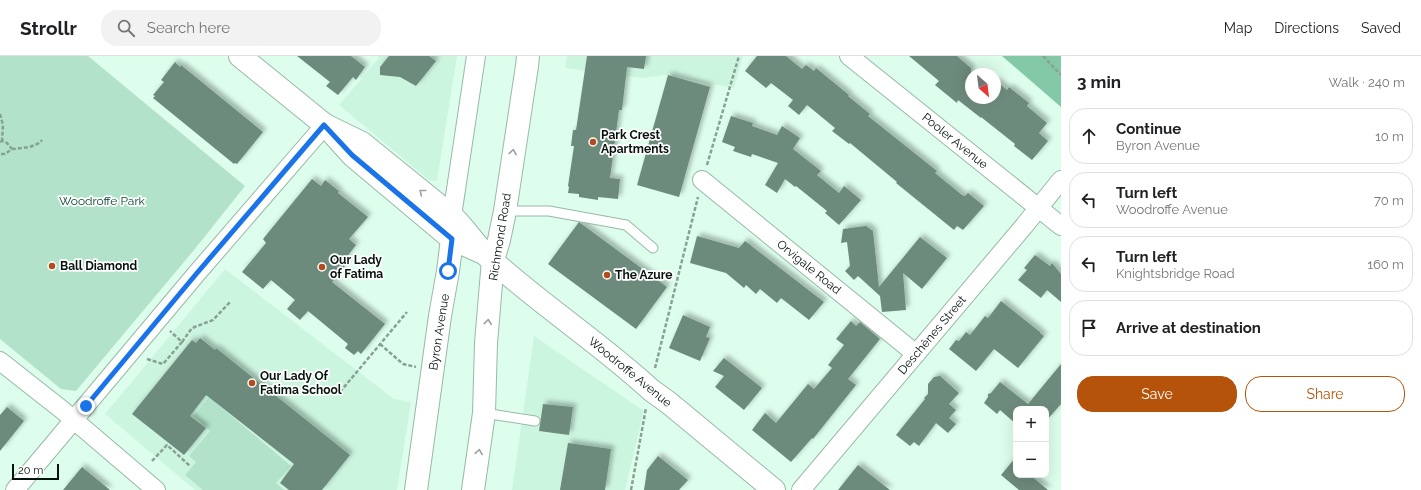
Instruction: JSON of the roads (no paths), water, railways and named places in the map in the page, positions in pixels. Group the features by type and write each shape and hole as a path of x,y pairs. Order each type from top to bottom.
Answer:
{"main road":[{"name":"Woodroffe Avenue","path":"240,56 324,125 352,155 455,226 489,257 774,490"},
{"name":"Richmond Road","path":"473,490 484,413 489,257 499,240 505,211 528,56"},
{"name":"Byron Avenue","path":"416,490 440,316 455,226"}],"street":[{"name":"Byron Avenue","path":"455,226 476,56"},
{"name":"Pooler Avenue","path":"849,56 1061,226"},
{"path":"15,490 197,273 324,125"},
{"name":"Orvigale Road","path":"702,180 916,354"},
{"name":"Deschênes Street","path":"801,490 1061,180"},
{"path":"0,361 74,420 156,490"}],"lane":[{"path":"505,211 549,211 626,225 653,248"},
{"path":"484,413 535,421"}],"place":[{"name":"Park Crest Apartments","path":"593,142"},
{"name":"Ball Diamond","path":"52,266"},
{"name":"Our Lady of Fatima","path":"322,267"},
{"name":"The Azure","path":"607,275"},
{"name":"Our Lady Of Fatima School","path":"252,383"}],"park label":[{"name":"Woodroffe Park","path":"102,201"}]}
